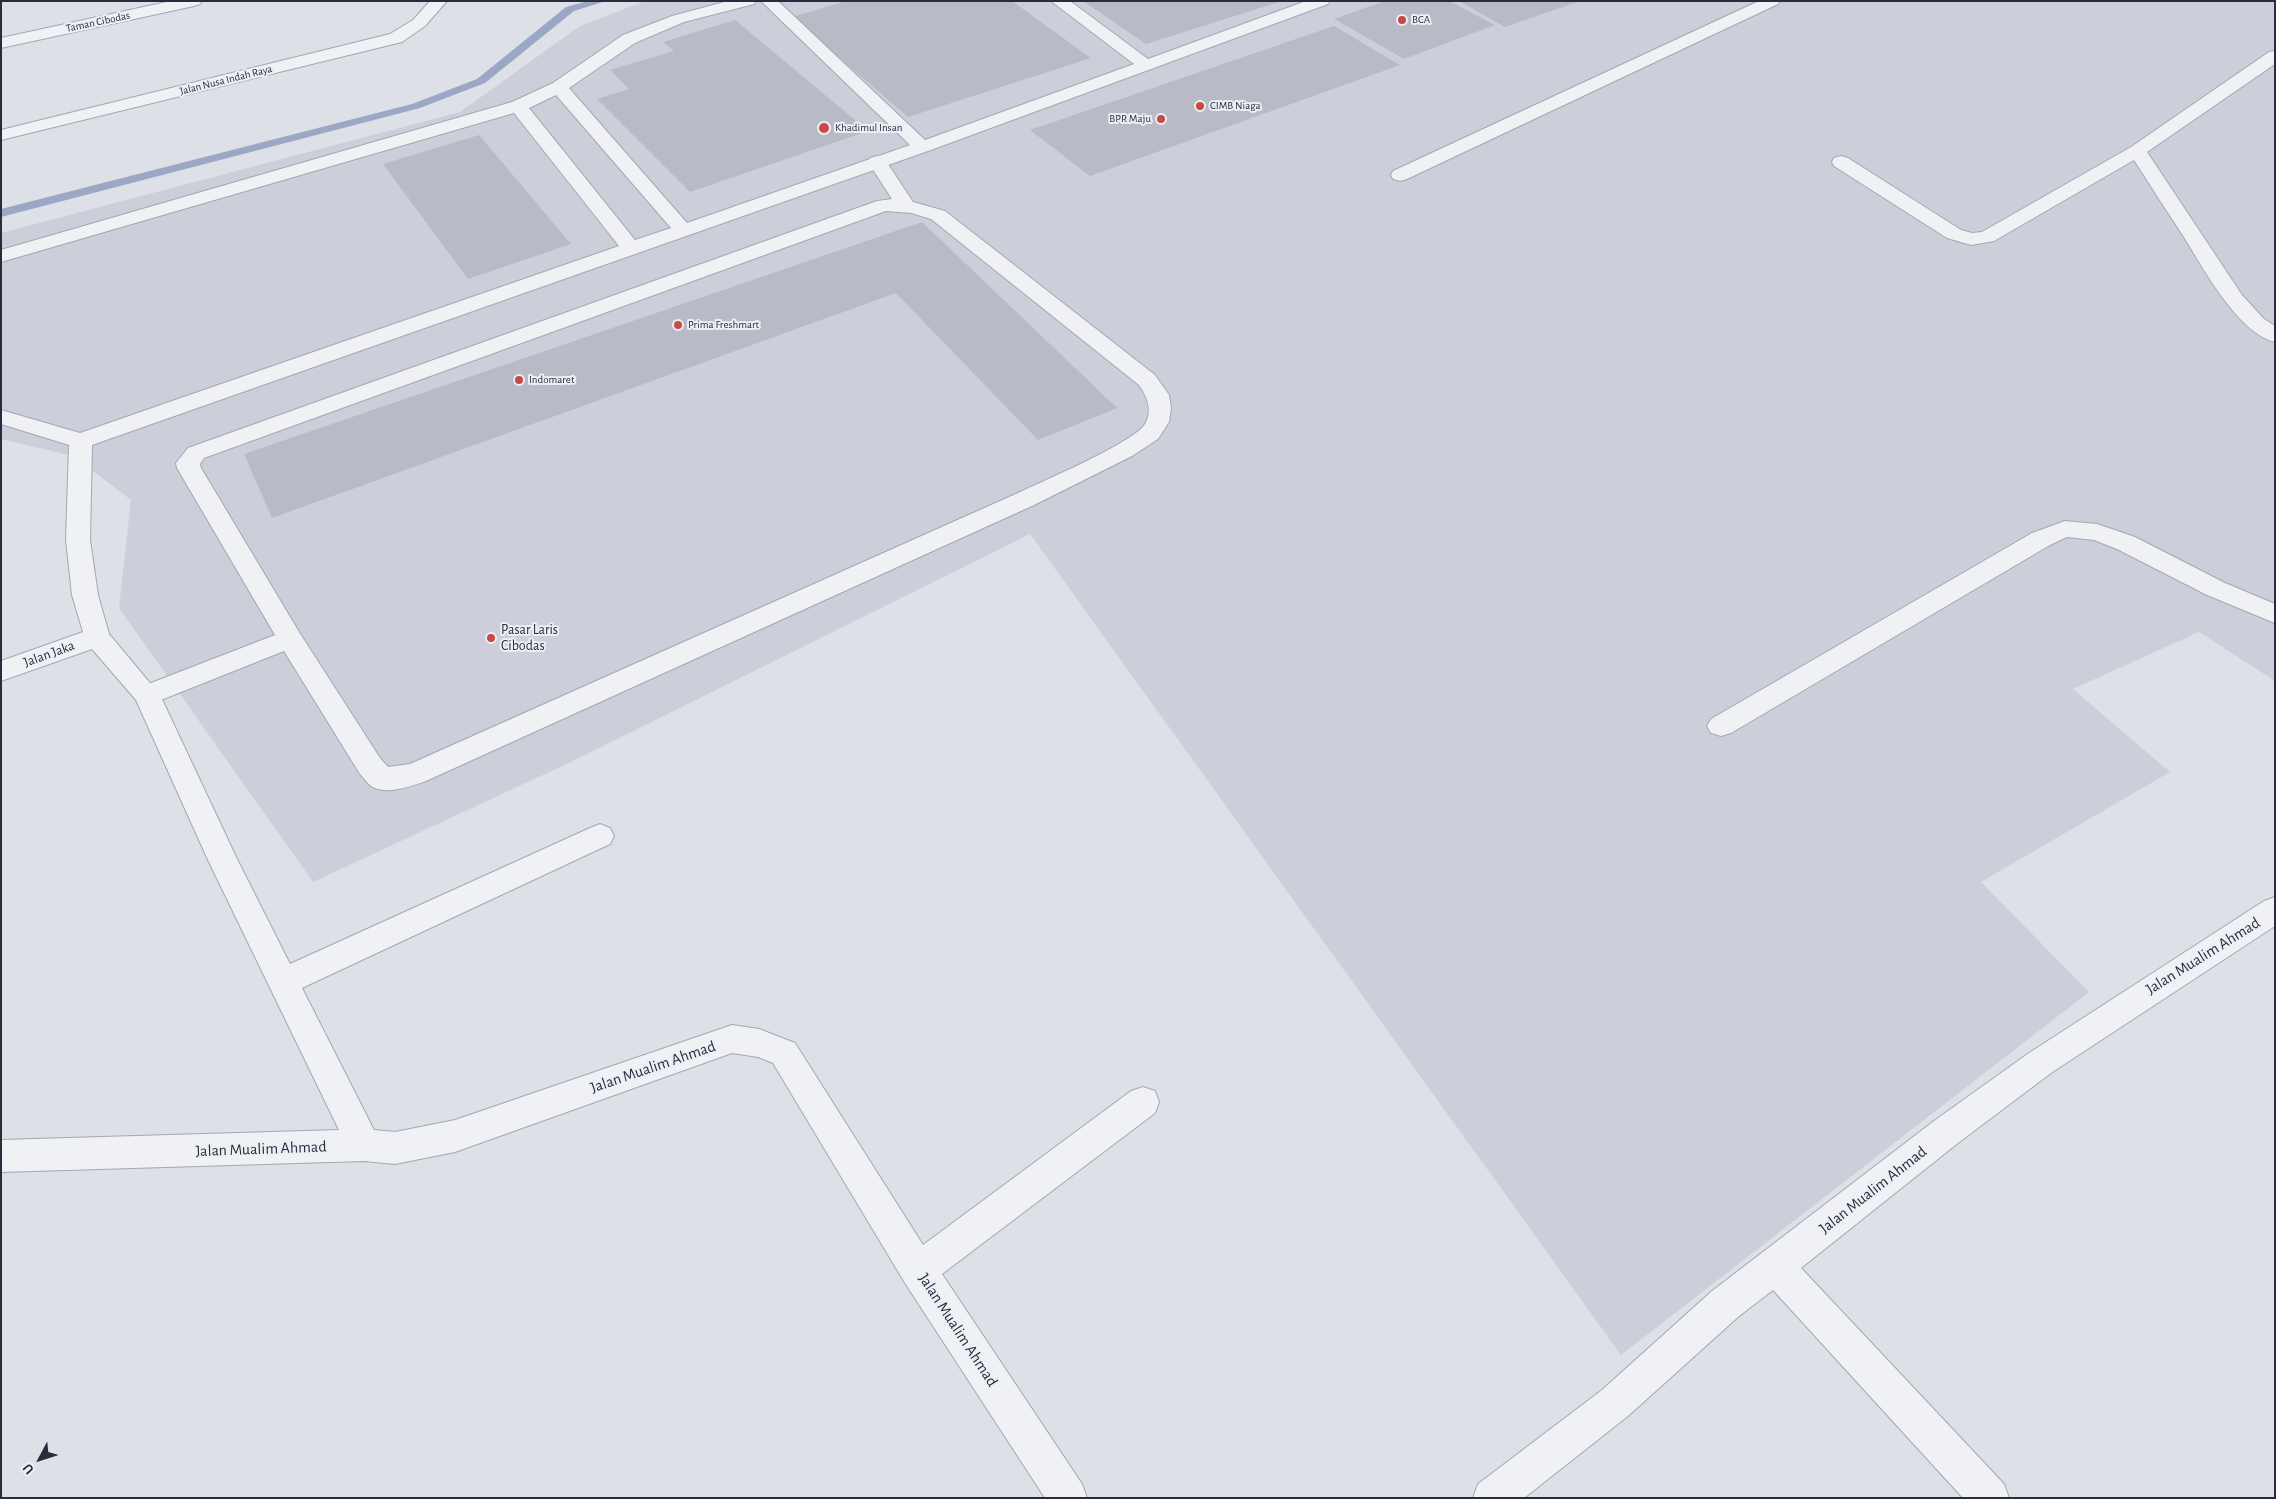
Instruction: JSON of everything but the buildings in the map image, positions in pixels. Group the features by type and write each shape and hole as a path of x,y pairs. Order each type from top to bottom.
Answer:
{"street":[{"name":"Taman Cibodas","path":"1,43 194,1"},
{"name":"Jalan Nusa Indah Raya","path":"1,135 396,38 419,23 439,1"},
{"path":"1,256 518,106 559,87 629,39 678,19 748,1"},
{"path":"769,1 922,147"},
{"path":"1059,1 1146,65"},
{"path":"1,417 81,441 922,147 1322,1"},
{"path":"1400,175 1772,1"},
{"path":"1841,162 1954,234 1971,239 1987,238 2137,151 2275,56"},
{"path":"559,87 683,230"},
{"path":"518,106 631,248"},
{"path":"2137,151 2234,298 2257,323 2275,336"},
{"path":"877,162 905,204"},
{"path":"905,204 938,215 1147,380 1158,395 1160,408 1158,422 1150,434 1124,451 1026,499 416,773 397,778 380,778 370,766 290,639 189,468 188,463 196,453 884,205 905,204"},
{"path":"81,441 78,540 85,595 97,637 147,696 223,860 364,1146"},
{"path":"1721,726 2041,539 2065,529 2097,532 2126,543 2216,588 2275,614"},
{"name":"Jalan Jaka","path":"1,671 97,637"},
{"path":"147,696 290,639"},
{"path":"284,982 600,836"},
{"name":"Jalan Mualim Ahmad","path":"1495,1497 1614,1403 1725,1304 1946,1132 2040,1063 2275,910"},
{"name":"Jalan Mualim Ahmad","path":"1,1156 364,1146 395,1148 455,1136 732,1039 759,1043 784,1053 918,1270 1068,1498"},
{"path":"918,1270 1143,1102"},
{"path":"1776,1266 1990,1498"}],"shaded area":[{"path":"645,1 2275,1 2275,681 2199,632 2073,689 2170,772 1981,882 2089,992 1621,1355 1030,534 573,761 313,882 119,608 131,500 73,456 1,439 1,233 460,112 580,26"}],"waterway":[{"path":"1,213 416,106 481,81 570,9 601,1"}],"place":[{"name":"BCA","path":"1402,20"},
{"name":"CIMB Niaga","path":"1200,106"},
{"name":"BPR Maju","path":"1161,119"},
{"name":"Khadimul Insan","path":"824,128"},
{"name":"Prima Freshmart","path":"678,325"},
{"name":"Indomaret","path":"519,380"},
{"name":"Pasar Laris Cibodas","path":"491,638"}]}
